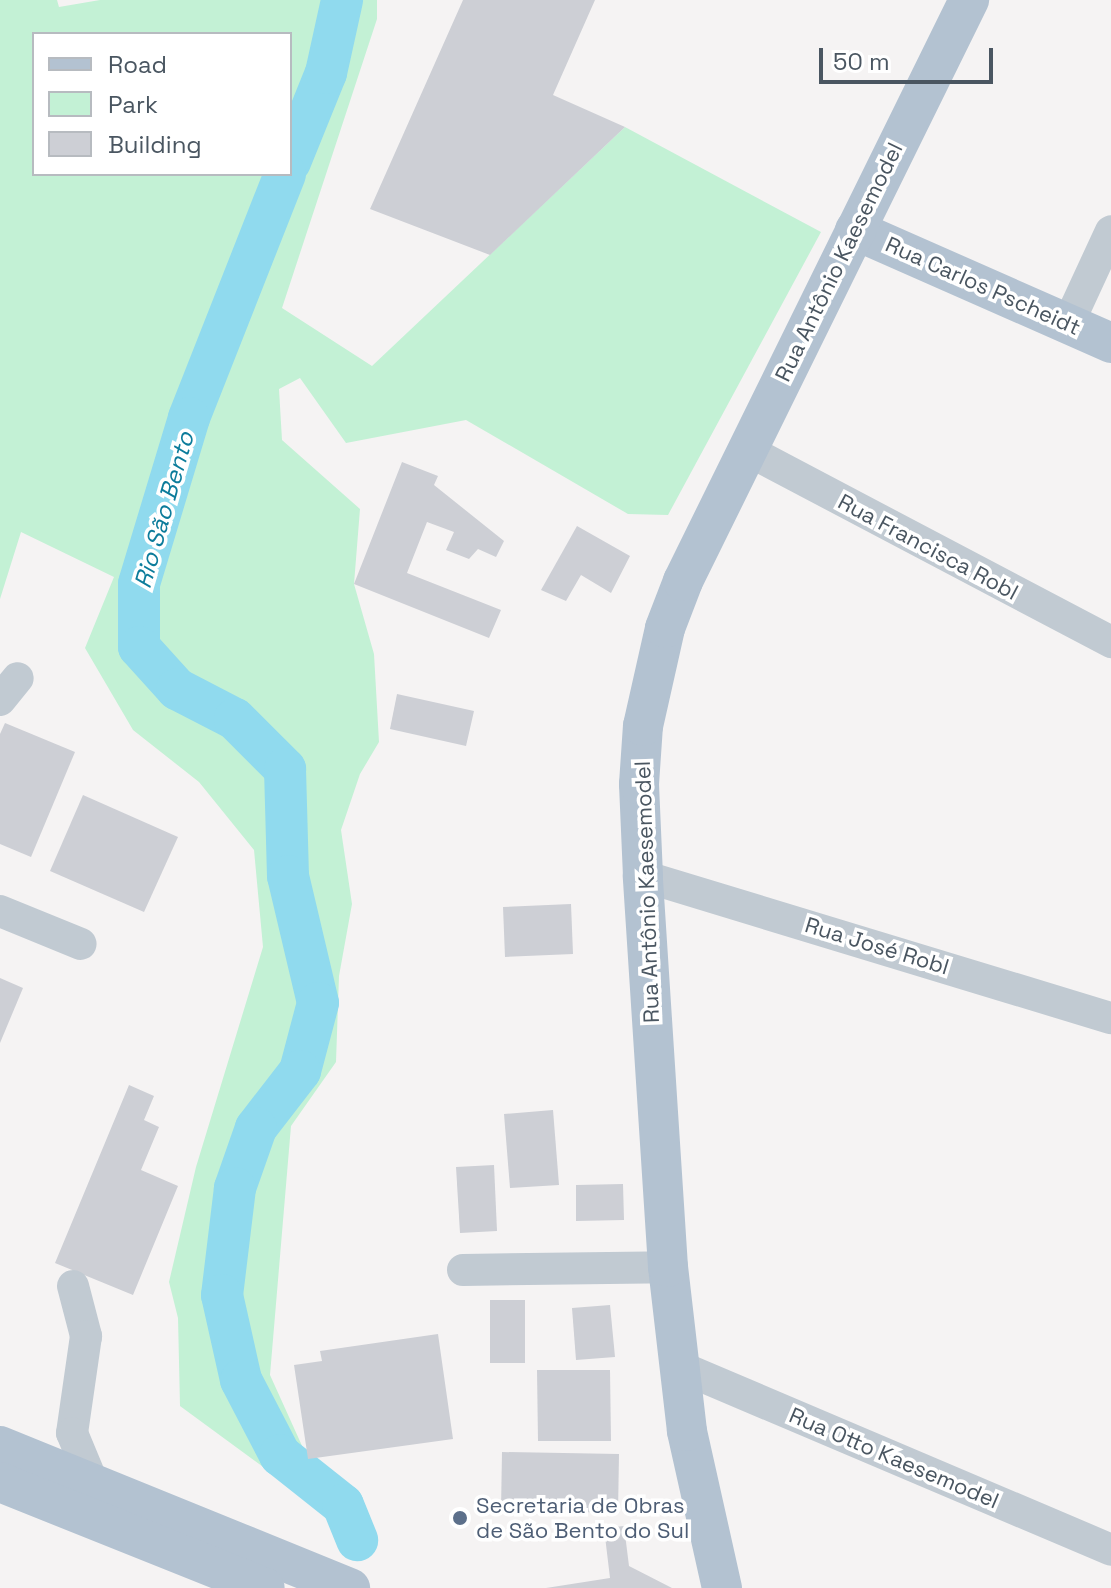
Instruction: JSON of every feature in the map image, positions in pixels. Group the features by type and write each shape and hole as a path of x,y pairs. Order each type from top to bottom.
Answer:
{"main road":[{"name":"Rua Antônio Kaesemodel","path":"720,1582 693,1469 668,1267 639,784 654,674 683,581 969,0"},
{"name":"Rua Carlos Pscheidt","path":"855,230 1111,343"},
{"path":"0,1446 350,1588"},
{"path":"0,1482 265,1588"},
{"path":"241,1546 379,1588"}],"street":[{"path":"1068,324 1111,231"},
{"name":"Rua Francisca Robl","path":"747,450 1111,642"},
{"name":"Rua José Robl","path":"643,876 1111,1018"},
{"path":"0,911 81,944"},
{"path":"463,1270 668,1267"},
{"path":"73,1286 86,1336 72,1433 94,1486"},
{"name":"Rua Otto Kaesemodel","path":"678,1366 1111,1550"}],"green space":[{"path":"0,0 57,0 59,7 100,0 377,0 377,19 282,308 372,366 625,127 821,232 668,515 628,514 466,420 346,443 300,378 279,389 282,440 360,509 354,584 374,654 379,742 360,774 341,830 352,904 339,976 336,1062 291,1126 270,1375 308,1459 345,1485 374,1548 180,1406 178,1318 169,1282 196,1167 263,947 254,850 199,782 133,730 85,648 114,577 21,532 0,599"}],"building":[{"path":"463,0 595,0 553,95 625,127 490,255 370,209"},
{"path":"402,462 438,476 434,485 504,541 496,557 478,549 469,559 446,550 454,532 427,522 407,573 501,610 489,638 354,584"},
{"path":"577,526 630,556 611,593 581,575 566,601 541,590"},
{"path":"397,694 474,711 466,746 390,729"},
{"path":"5,723 75,752 31,857 0,844 0,734"},
{"path":"83,795 178,837 144,912 50,871"},
{"path":"571,904 573,954 505,957 503,907"},
{"path":"0,978 23,988 0,1043"},
{"path":"129,1085 154,1096 144,1120 159,1127 141,1170 178,1186 133,1295 55,1263"},
{"path":"553,1110 559,1185 510,1188 504,1114"},
{"path":"494,1165 497,1231 460,1233 456,1167"},
{"path":"623,1184 624,1220 576,1221 576,1185"},
{"path":"490,1300 525,1300 525,1363 490,1363"},
{"path":"610,1305 615,1357 576,1360 572,1308"},
{"path":"438,1334 453,1439 308,1459 294,1365 322,1361 320,1351"},
{"path":"537,1370 610,1370 611,1441 538,1441"},
{"path":"502,1452 619,1454 618,1513 501,1510"},
{"path":"624,1526 629,1566 672,1588 546,1588 610,1578 604,1528"}],"waterway":[{"name":"Rio São Bento","path":"292,157 326,73 342,0"},
{"name":"Rio São Bento","path":"284,176 189,418 139,584 139,647 177,689 235,719 285,769 288,876 318,1003 300,1071 256,1128 235,1188 222,1295 241,1380 280,1455 343,1505 357,1540"}],"place":[{"name":"Secretaria de Obras de São Bento do Sul","path":"460,1518"}]}
